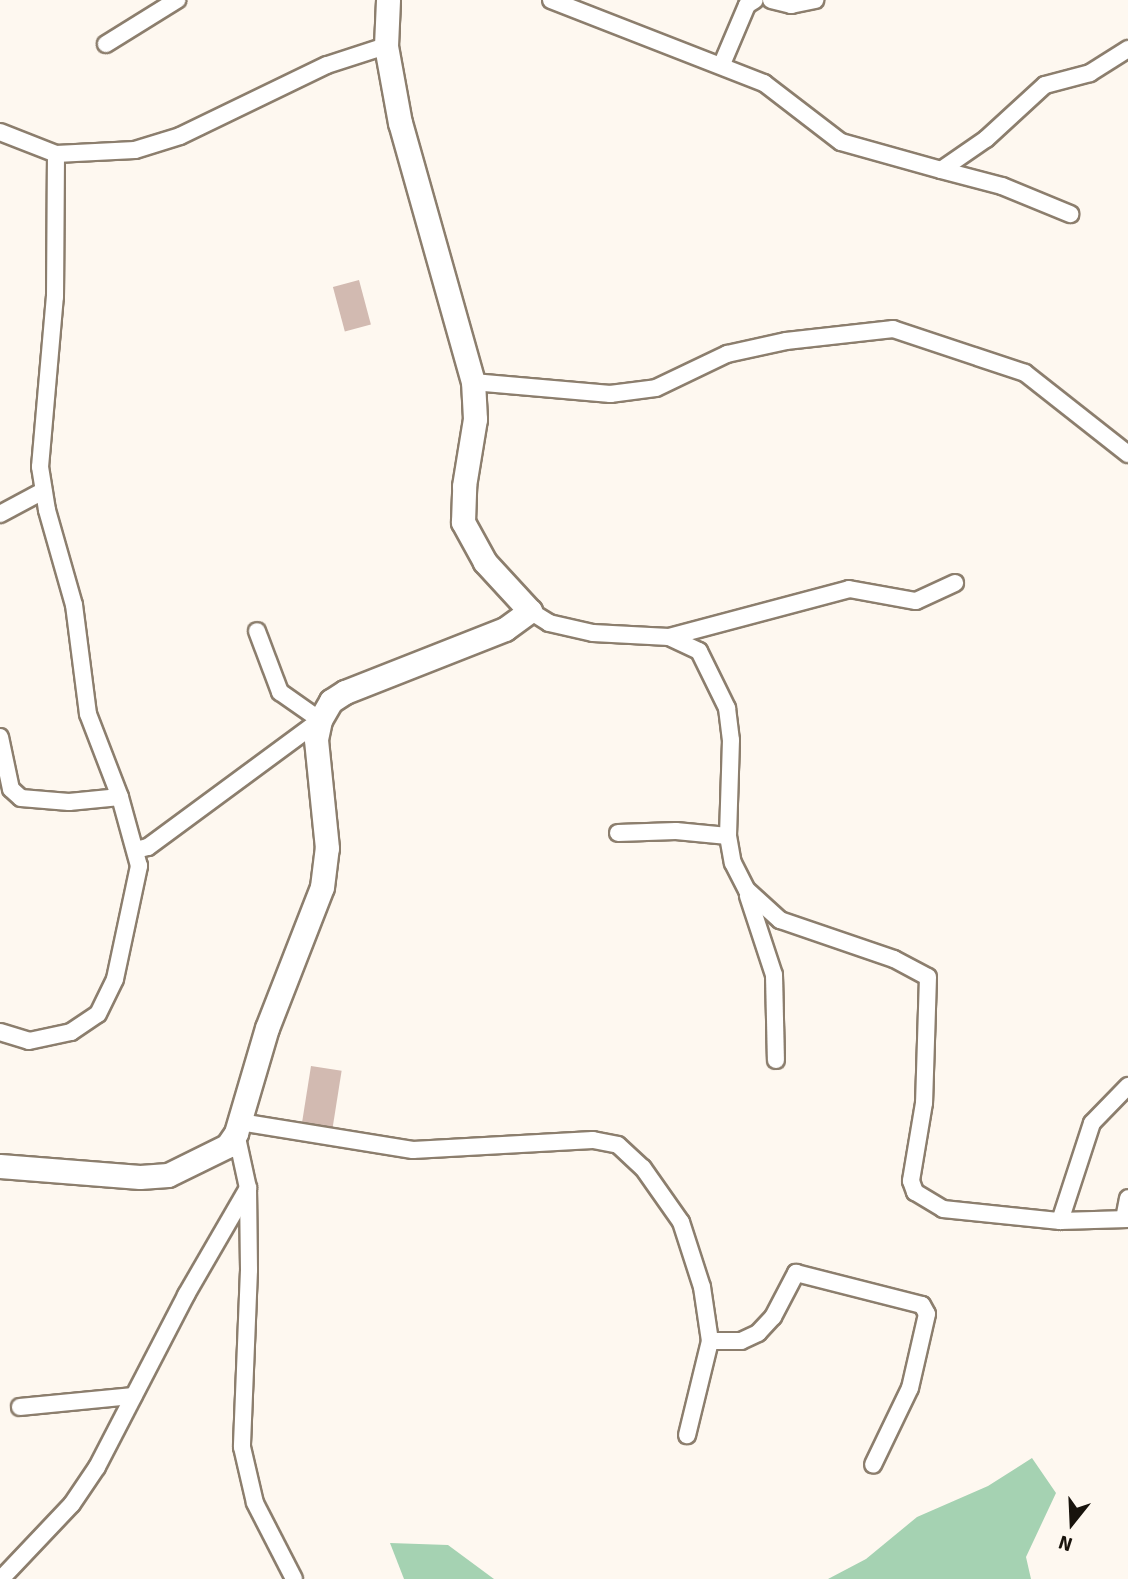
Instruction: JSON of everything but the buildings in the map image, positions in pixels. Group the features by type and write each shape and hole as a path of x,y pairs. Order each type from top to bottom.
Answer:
{"street":[{"path":"107,44 177,0"},
{"path":"388,0 386,46 400,123 473,382 475,419 464,486 463,522 485,562 530,611 550,623 593,633 669,637 849,589 916,601 954,583"},
{"path":"551,0 722,64 764,83 841,142 1002,186 1070,214"},
{"path":"722,64 747,5 755,0"},
{"path":"771,0 791,5 815,0"},
{"path":"0,132 56,154 135,150 169,139 327,65 386,46"},
{"path":"941,170 986,139 1045,85 1090,73 1128,49"},
{"path":"0,1032 29,1041 71,1032 98,1014 115,979 132,913 139,866 120,797 88,714 74,605 43,491 39,438 52,347 56,154"},
{"path":"473,382 610,394 656,388 727,354 751,348 845,332 893,329 1025,373 1128,454"},
{"path":"0,514 43,491"},
{"path":"294,1579 255,1503 242,1447 248,1188 238,1128 267,1028 322,887 327,848 316,739 320,720 331,701 345,692 505,629 530,611"},
{"path":"257,631 280,692 320,720"},
{"path":"669,637 699,651 727,708 731,740 728,836 733,863 747,890 774,975 776,1060"},
{"path":"136,850 148,847 320,720"},
{"path":"0,737 11,789 21,798 69,802 120,797"},
{"path":"618,833 676,831 728,836"},
{"path":"747,890 780,920 894,959 928,977 925,1103 912,1165 915,1192 943,1209 1060,1221 1126,1219 1128,1198"},
{"path":"1060,1221 1092,1123 1128,1086"},
{"path":"0,1166 140,1177 168,1175 210,1157 238,1128"},
{"path":"238,1128 413,1150 593,1139 618,1145 643,1168 681,1222 702,1287 710,1341 687,1435"},
{"path":"1,1579 72,1504 248,1188"},
{"path":"710,1341 741,1341 758,1333 773,1317 796,1273 922,1305 927,1314 910,1388 873,1465"},
{"path":"20,1406 133,1396"}],"green space":[{"path":"1032,1458 1056,1493 1026,1557 1031,1579 828,1579 866,1559 917,1517 988,1486"},
{"path":"390,1543 448,1545 494,1579 404,1579"}]}
